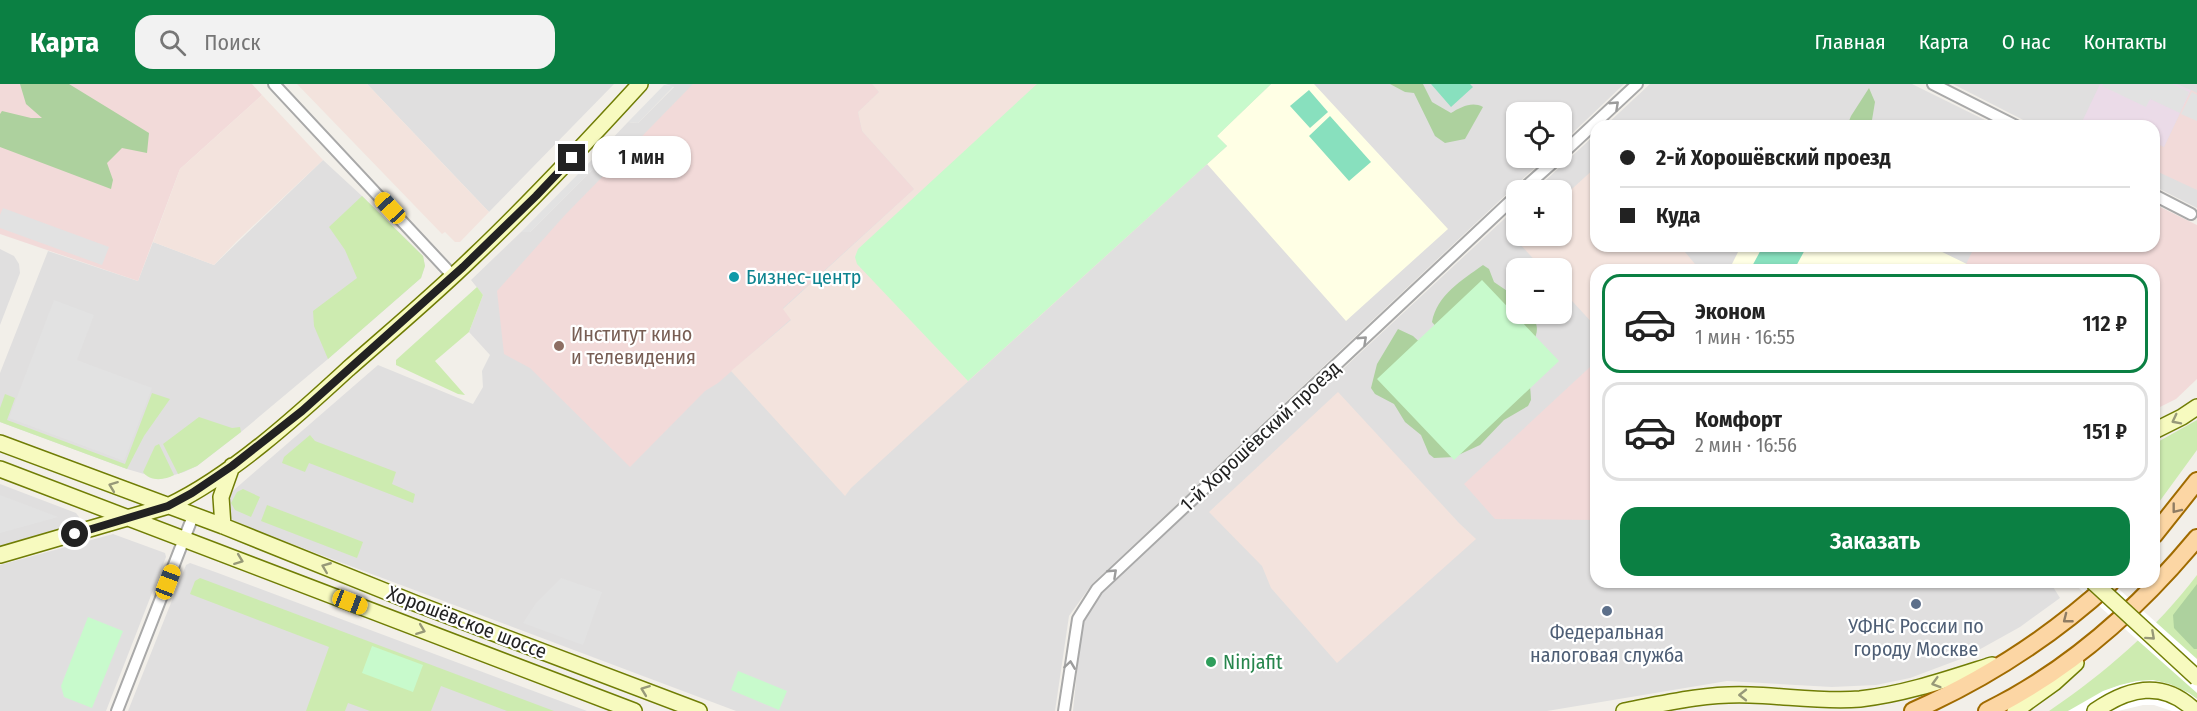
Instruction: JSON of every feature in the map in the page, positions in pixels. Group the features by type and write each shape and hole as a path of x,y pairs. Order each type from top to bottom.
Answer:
{"main road":[{"path":"0,555 168,506 232,466 302,411 453,276 536,196 640,84"},
{"path":"2160,428 2197,407"},
{"name":"Хорошёвское шоссе","path":"0,443 223,526 398,596 699,711"},
{"path":"223,526 221,497 232,466"},
{"name":"Хорошёвское шоссе","path":"0,469 627,710"},
{"path":"2160,527 2197,481"},
{"path":"168,506 167,522 180,538"},
{"path":"2160,582 2197,538"},
{"path":"2100,588 2197,678"},
{"path":"1912,711 1967,685 2012,659 2059,625 2104,588"},
{"path":"2015,711 2054,682 2154,588"},
{"path":"1987,711 2066,664 2118,622"},
{"path":"1624,711 1672,701 1724,695 1825,701 1884,696 1940,682 2012,659"},
{"path":"2095,711 2124,694 2146,690 2176,698 2195,711"}],"street":[{"path":"274,84 453,276"},
{"path":"1598,120 1637,84"},
{"path":"1934,84 2004,120"},
{"path":"1572,145 1590,128"},
{"path":"1533,180 1547,168"},
{"path":"2160,198 2191,214"},
{"name":"1-й Хорошёвский проезд","path":"1064,711 1078,619 1097,589 1506,205"},
{"path":"117,711 180,538 193,516"}],"shaded area":[{"path":"0,84 252,84 262,95 180,169 138,281 0,234"},
{"path":"297,84 367,84 489,212 460,242 455,242 445,232 442,234"},
{"path":"367,84 614,84 489,212"},
{"path":"665,84 1624,84 1572,133 1572,102 1506,102 1506,168 1534,168 1522,180 1506,180 1506,195 1092,584 1069,616 1055,711 736,711 236,523 229,516 227,496 378,365 473,404 483,387 482,371 490,355 469,332 483,295 471,280 521,232 530,232 593,169 585,167 628,122 638,123 674,87"},
{"path":"693,84 872,84 879,92 858,112 862,131 914,189 783,308 791,319 718,383 705,391 630,467 530,368 504,354 497,291 565,215"},
{"path":"872,84 1271,84 1217,136 1227,146 851,488 845,496 731,371 791,320 783,309 914,189 862,131 858,112 879,92"},
{"path":"1271,84 1314,84 1448,229 1346,321 1207,164 1227,146 1216,136"},
{"path":"1650,84 1912,84 1985,120 1611,120"},
{"path":"1953,84 2197,84 2197,208 2160,189 2160,120 2023,120"},
{"path":"2100,84 2177,84 2191,90 2164,147 2160,145 2160,120 2083,120"},
{"path":"2103,84 2172,84 2189,92 2180,113 2150,99 2146,107 2102,86"},
{"path":"664,85 674,86 638,123 628,122"},
{"path":"2191,90 2197,93 2197,190 2160,173 2160,145 2164,147"},
{"path":"2192,92 2197,95 2197,121 2181,114"},
{"path":"262,95 323,160 214,265 153,242 180,169"},
{"path":"1590,140 1590,252 1972,252 1967,264 1590,264 1590,588 2054,588 2060,598 2020,627 1966,657 1910,678 1876,685 1832,687 1727,681 1547,711 1073,711 1082,622 1102,593 1506,217 1506,246 1572,246 1572,180 1546,180 1559,168 1572,168 1572,156"},
{"path":"323,160 423,256 425,266 421,278 241,432 197,466 161,479 127,469 0,422 0,373 48,251 138,281 153,242 214,265"},
{"path":"585,167 594,168 530,232 521,232"},
{"path":"1590,172 1590,252 1685,252 1695,264 1590,264 1590,320 1572,301 1572,258 1533,258 1522,246 1572,246 1572,189"},
{"path":"2160,207 2197,225 2197,379 2176,399 2160,407 2160,264 1966,264 1972,252 2160,252"},
{"path":"3,208 109,247 102,265 0,228 0,215"},
{"path":"0,249 14,256 19,264 20,273 0,325"},
{"path":"1738,252 1942,252 1967,264 1732,264"},
{"path":"54,300 94,315 77,360 152,388 124,461 9,418"},
{"path":"1590,367 1590,520 1495,519 1464,484"},
{"path":"1338,392 1476,539 1337,663 1271,588 1262,566 1209,512"},
{"path":"0,484 76,513 79,517 78,522 68,529 0,547"},
{"path":"0,495 58,517 0,533"},
{"path":"113,534 165,553 166,557 106,711 0,711 0,565"},
{"path":"190,563 587,711 128,711 186,565"},
{"path":"561,578 602,592 583,645 523,623 536,603"}],"green space":[{"path":"20,84 69,84 149,133 147,153 122,148 107,163 113,180 111,189 0,147 0,114 2,111 31,118 42,118 26,104"},
{"path":"1037,84 1271,84 1217,136 1227,146 968,381 857,264 855,257 858,249"},
{"path":"1390,84 1423,84 1432,102 1451,113 1471,105 1483,107 1465,139 1445,143 1435,136 1414,93 1405,92"},
{"path":"1431,84 1470,84 1473,87 1451,107"},
{"path":"1869,88 1875,102 1872,120 1849,120"},
{"path":"1309,90 1328,112 1310,128 1290,106"},
{"path":"1330,116 1371,162 1349,181 1309,136"},
{"path":"362,196 423,256 425,266 421,278 328,359 314,326 313,311 357,278 345,250 329,227"},
{"path":"1760,252 1804,252 1797,264 1753,264"},
{"path":"1483,265 1489,269 1494,282 1506,290 1506,324 1536,324 1536,335 1528,360 1531,400 1528,406 1504,420 1480,445 1454,457 1434,458 1429,454 1421,435 1405,422 1394,404 1375,394 1371,388 1377,364 1398,329 1413,336 1425,347 1437,328 1432,322 1439,304 1467,276"},
{"path":"1482,280 1506,305 1506,324 1524,324 1559,361 1454,460 1377,379"},
{"path":"477,287 483,295 469,332 435,361 465,395 458,394 396,365 396,360"},
{"path":"152,393 170,399 144,436 127,469 0,422 0,408 5,394 15,398 7,420 125,464"},
{"path":"199,417 232,428 240,427 241,432 197,466 178,474 163,444"},
{"path":"2197,420 2197,450 2160,501 2160,441"},
{"path":"310,435 315,441 396,472 392,484 415,494 413,503 309,463 305,472 282,463 284,457"},
{"path":"159,444 174,475 158,479 143,472 155,446"},
{"path":"243,489 260,497 251,517 235,510 231,503 237,492"},
{"path":"267,505 363,542 357,558 261,521"},
{"path":"2197,575 2197,699 2176,687 2141,682 2117,686 2068,711 2049,711 2129,649 2164,614"},
{"path":"200,578 554,711 507,711 441,686 431,711 370,711 348,703 345,711 306,711 329,647 190,594 195,581"},
{"path":"2197,584 2197,649 2194,649 2174,628 2173,615"},
{"path":"88,617 123,631 92,708 64,697 61,686"},
{"path":"372,646 423,665 413,692 362,673"},
{"path":"738,671 787,691 779,710 731,690"}],"pier":[{"path":"2079,588 2118,588 2197,659 2197,693"},
{"path":"2153,680 2170,684 2189,693 2197,699 2197,711 2172,711 2154,705 2143,705 2118,711 2068,711 2103,691 2137,681"}],"place":[{"name":"Бизнес-центр","path":"734,277"},
{"name":"Институт кино и телевидения","path":"559,346"},
{"name":"УФНС России по городу Москве","path":"1916,604"},
{"name":"Федеральная налоговая служба","path":"1607,611"},
{"name":"Ninjafit","path":"1211,662"}],"route":[{"path":"75,534 168,506 232,466 302,411 463,267 572,158"}]}
